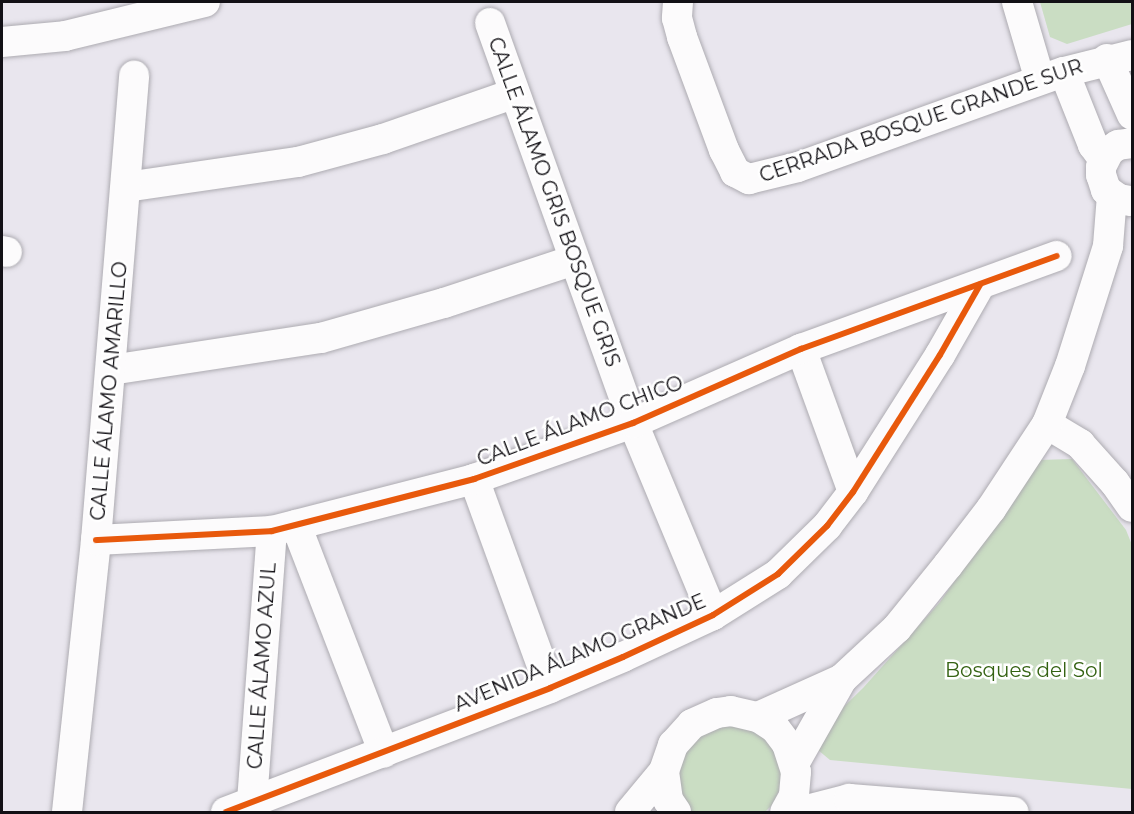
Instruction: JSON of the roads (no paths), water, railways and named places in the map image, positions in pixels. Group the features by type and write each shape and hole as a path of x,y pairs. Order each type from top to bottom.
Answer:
{"street":[{"path":"2,42 64,36 205,2"},
{"path":"1017,2 1052,76 1103,159"},
{"name":"CERRADA BOSQUE GRANDE SUR","path":"678,10 692,67 724,150 735,172 741,177 761,177 798,167 1052,76 1120,57"},
{"name":"CALLE ÁLAMO GRIS BOSQUE GRIS","path":"490,23 513,94 633,423 713,615"},
{"path":"1120,57 1132,116"},
{"name":"CALLE ÁLAMO AMARILLO","path":"67,813 96,540 134,76"},
{"path":"126,187 298,162 416,129 513,94"},
{"path":"758,717 842,679 897,628 991,509 1047,424 1070,366 1108,246 1126,200 1107,190 1101,175 1103,159 1118,145 1132,143"},
{"name":"CALLE ÁLAMO CHICO","path":"96,540 284,528 474,478 633,423 801,349 1057,256"},
{"path":"111,370 321,338 444,303 574,260"},
{"name":"AVENIDA ÁLAMO GRANDE","path":"239,807 550,688 713,615 778,574 827,526 853,492 929,374 980,285"},
{"path":"801,349 853,492"},
{"path":"1047,424 1080,444 1115,483 1132,507"},
{"path":"474,478 550,688"},
{"path":"284,528 384,753"},
{"name":"CALLE ÁLAMO AZUL","path":"239,807 284,528"},
{"path":"795,767 842,679"},
{"path":"630,813 664,771 673,745 692,724 717,713 731,711 758,717 775,728 787,744 795,767 794,796 785,813"},
{"path":"795,767 849,799"},
{"path":"664,771 668,800 676,813"},
{"path":"800,813 849,799 1013,813"}],"park label":[{"name":"Bosques del Sol","path":"1024,670"}]}
